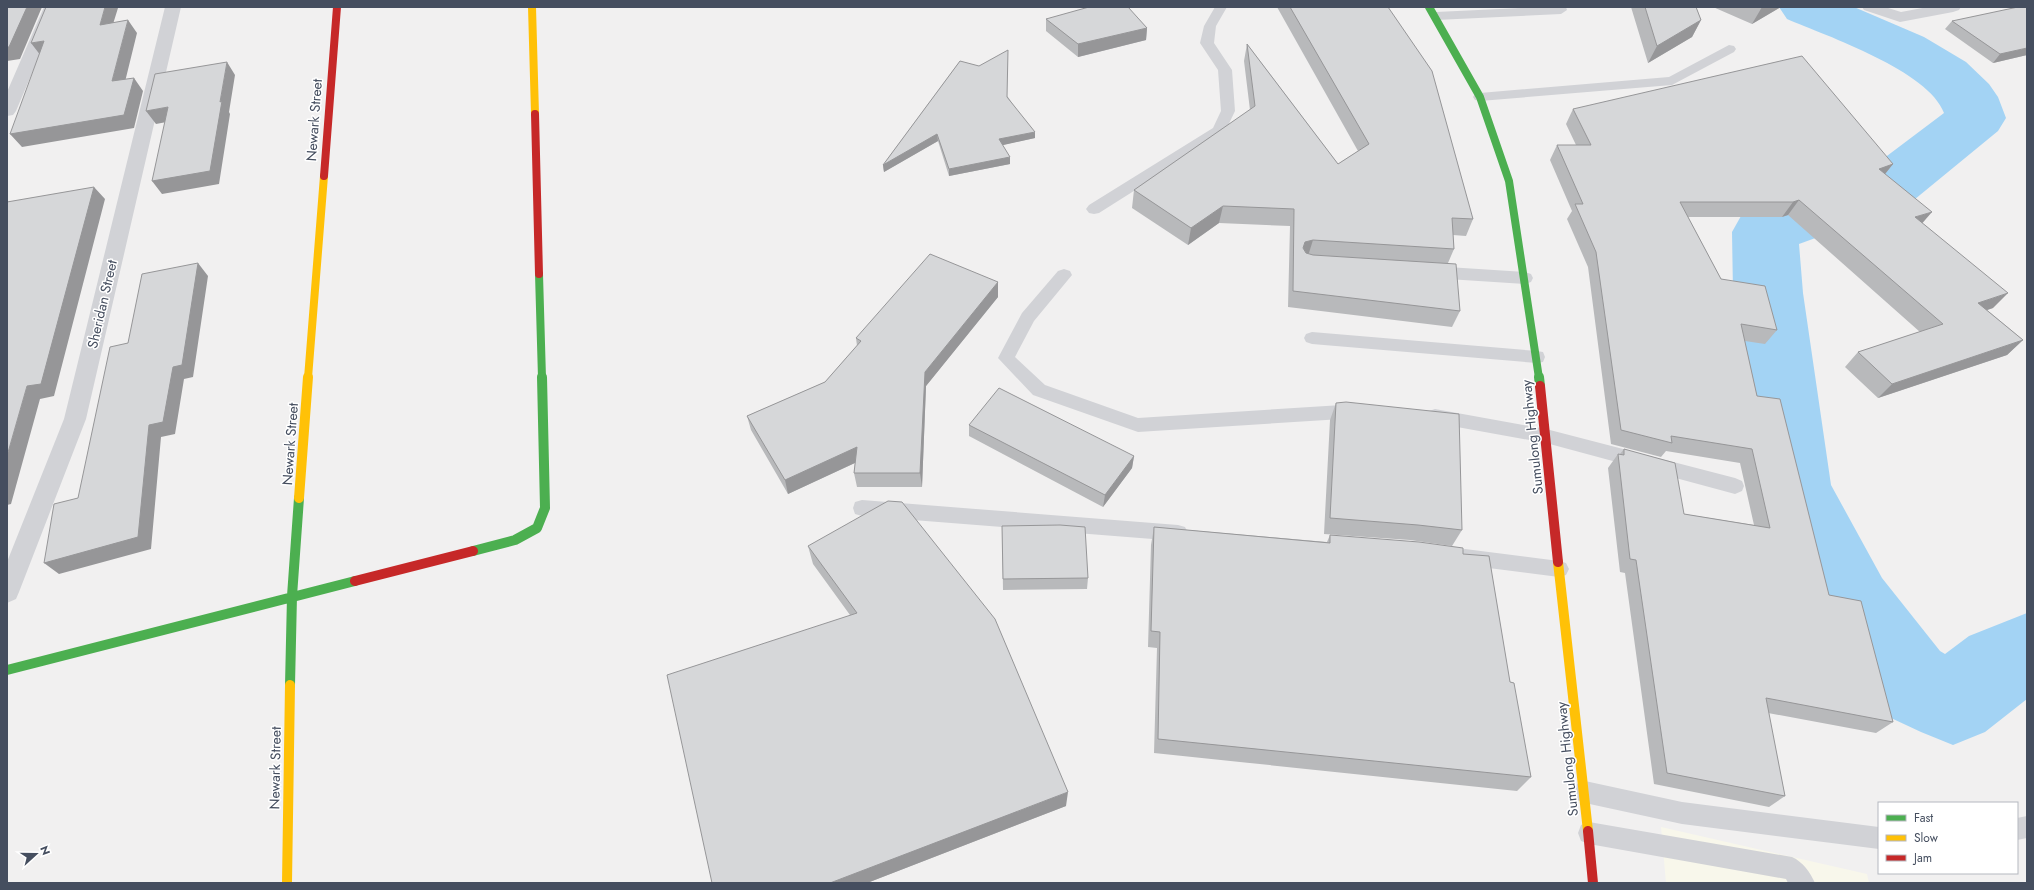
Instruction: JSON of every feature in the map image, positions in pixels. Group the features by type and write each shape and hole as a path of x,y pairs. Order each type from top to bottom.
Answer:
{"street":[{"path":"7,111 52,7"},
{"name":"Sheridan Street","path":"7,592 75,419 172,7"},
{"name":"Newark Street","path":"287,883 292,596 337,7"},
{"path":"7,670 515,540 537,528 545,508 532,7"},
{"path":"1870,7 1900,17 1953,7"},
{"name":"Sumulong Highway","path":"1433,12 1480,97 1509,181 1537,357 1559,569 1585,792 1593,883"}],"lane":[{"path":"1094,209 1219,131 1228,111 1225,70 1207,43 1210,26 1221,7"},
{"path":"1433,12 1561,10 1560,7"},
{"path":"1480,97 1672,81 1729,49"},
{"path":"1417,271 1525,278"},
{"path":"1064,275 1028,317 1006,358 1039,390 1138,425 1246,419 1348,410 1371,412"},
{"path":"1312,338 1537,357"},
{"path":"1416,415 1439,416 1546,436 1735,486"},
{"path":"862,508 1194,534"},
{"path":"1449,555 1559,569"},
{"path":"1585,792 1682,813 1878,838"},
{"path":"1588,833 1792,869 1803,883"}],"shaded area":[{"path":"1661,827 1867,874 1869,883 1666,883"}],"building":[{"path":"7,7 27,7 9,47 7,47"},
{"path":"46,7 105,7 100,25 128,20 112,81 134,78 124,115 10,134 44,41 31,43"},
{"path":"1089,7 1128,7 1147,28 1078,44 1046,19"},
{"path":"1290,7 1388,7 1432,71 1473,219 1452,218 1454,249 1313,240 1305,242 1303,248 1306,253 1313,255 1456,264 1460,311 1293,291 1294,209 1223,206 1191,228 1134,190 1255,106 1247,44 1338,164 1369,144"},
{"path":"1645,7 1696,7 1701,20 1657,46"},
{"path":"2018,7 2027,7 2027,48 2000,54 1952,21"},
{"path":"1008,50 1007,97 1035,132 999,139 1010,157 949,169 937,134 883,165 960,61 979,66"},
{"path":"1802,56 1893,164 1879,169 1932,212 1915,217 2008,293 1978,303 2023,340 1892,384 1858,352 1943,324 1799,200 1793,202 1680,202 1721,279 1765,286 1777,330 1741,324 1757,396 1780,399 1829,595 1861,601 1893,722 1766,698 1785,796 1667,773 1636,560 1630,559 1618,454 1624,455 1624,449 1675,463 1684,514 1770,528 1752,449 1671,436 1672,443 1621,430 1596,252 1575,204 1583,204 1557,145 1591,145 1573,109"},
{"path":"227,62 210,171 152,181 168,107 146,111 155,74"},
{"path":"94,187 41,384 27,386 7,456 7,202"},
{"path":"930,254 998,282 925,372 920,473 854,473 857,447 785,480 747,416 825,382 861,341 856,338"},
{"path":"198,263 182,365 173,367 163,422 149,425 138,537 44,563 54,504 78,498 110,347 128,343 142,274"},
{"path":"999,388 1134,456 1105,495 969,425"},
{"path":"1346,402 1459,414 1462,530 1330,518 1336,403"},
{"path":"888,501 902,502 995,619 1068,792 830,883 712,883 667,675 857,613 808,546"},
{"path":"1060,525 1085,527 1088,578 1003,579 1002,526"},
{"path":"1154,527 1330,543 1330,535 1419,542 1463,548 1463,554 1489,556 1510,682 1514,683 1531,777 1158,739 1160,632 1151,631"}],"waterway":[{"path":"1807,7 1904,49 1945,74 1968,97 1976,118 1886,189 1765,232 1768,293 1791,487 1851,605 1908,681 1953,702 2001,665 2027,653"}],"traffic: fast":[{"path":"1429,7 1480,97 1509,181 1540,386"},
{"path":"473,551 515,540 537,528 545,508 539,274"},
{"path":"290,685 292,596 299,498"},
{"path":"7,670 355,581"}],"traffic: slow":[{"path":"532,7 535,114"},
{"path":"299,498 324,176"},
{"path":"1558,562 1588,831"},
{"path":"287,883 290,685"}],"traffic: jam":[{"path":"324,176 337,7"},
{"path":"535,114 539,274"},
{"path":"1540,386 1558,562"},
{"path":"355,581 473,551"},
{"path":"1588,831 1593,883"}]}
